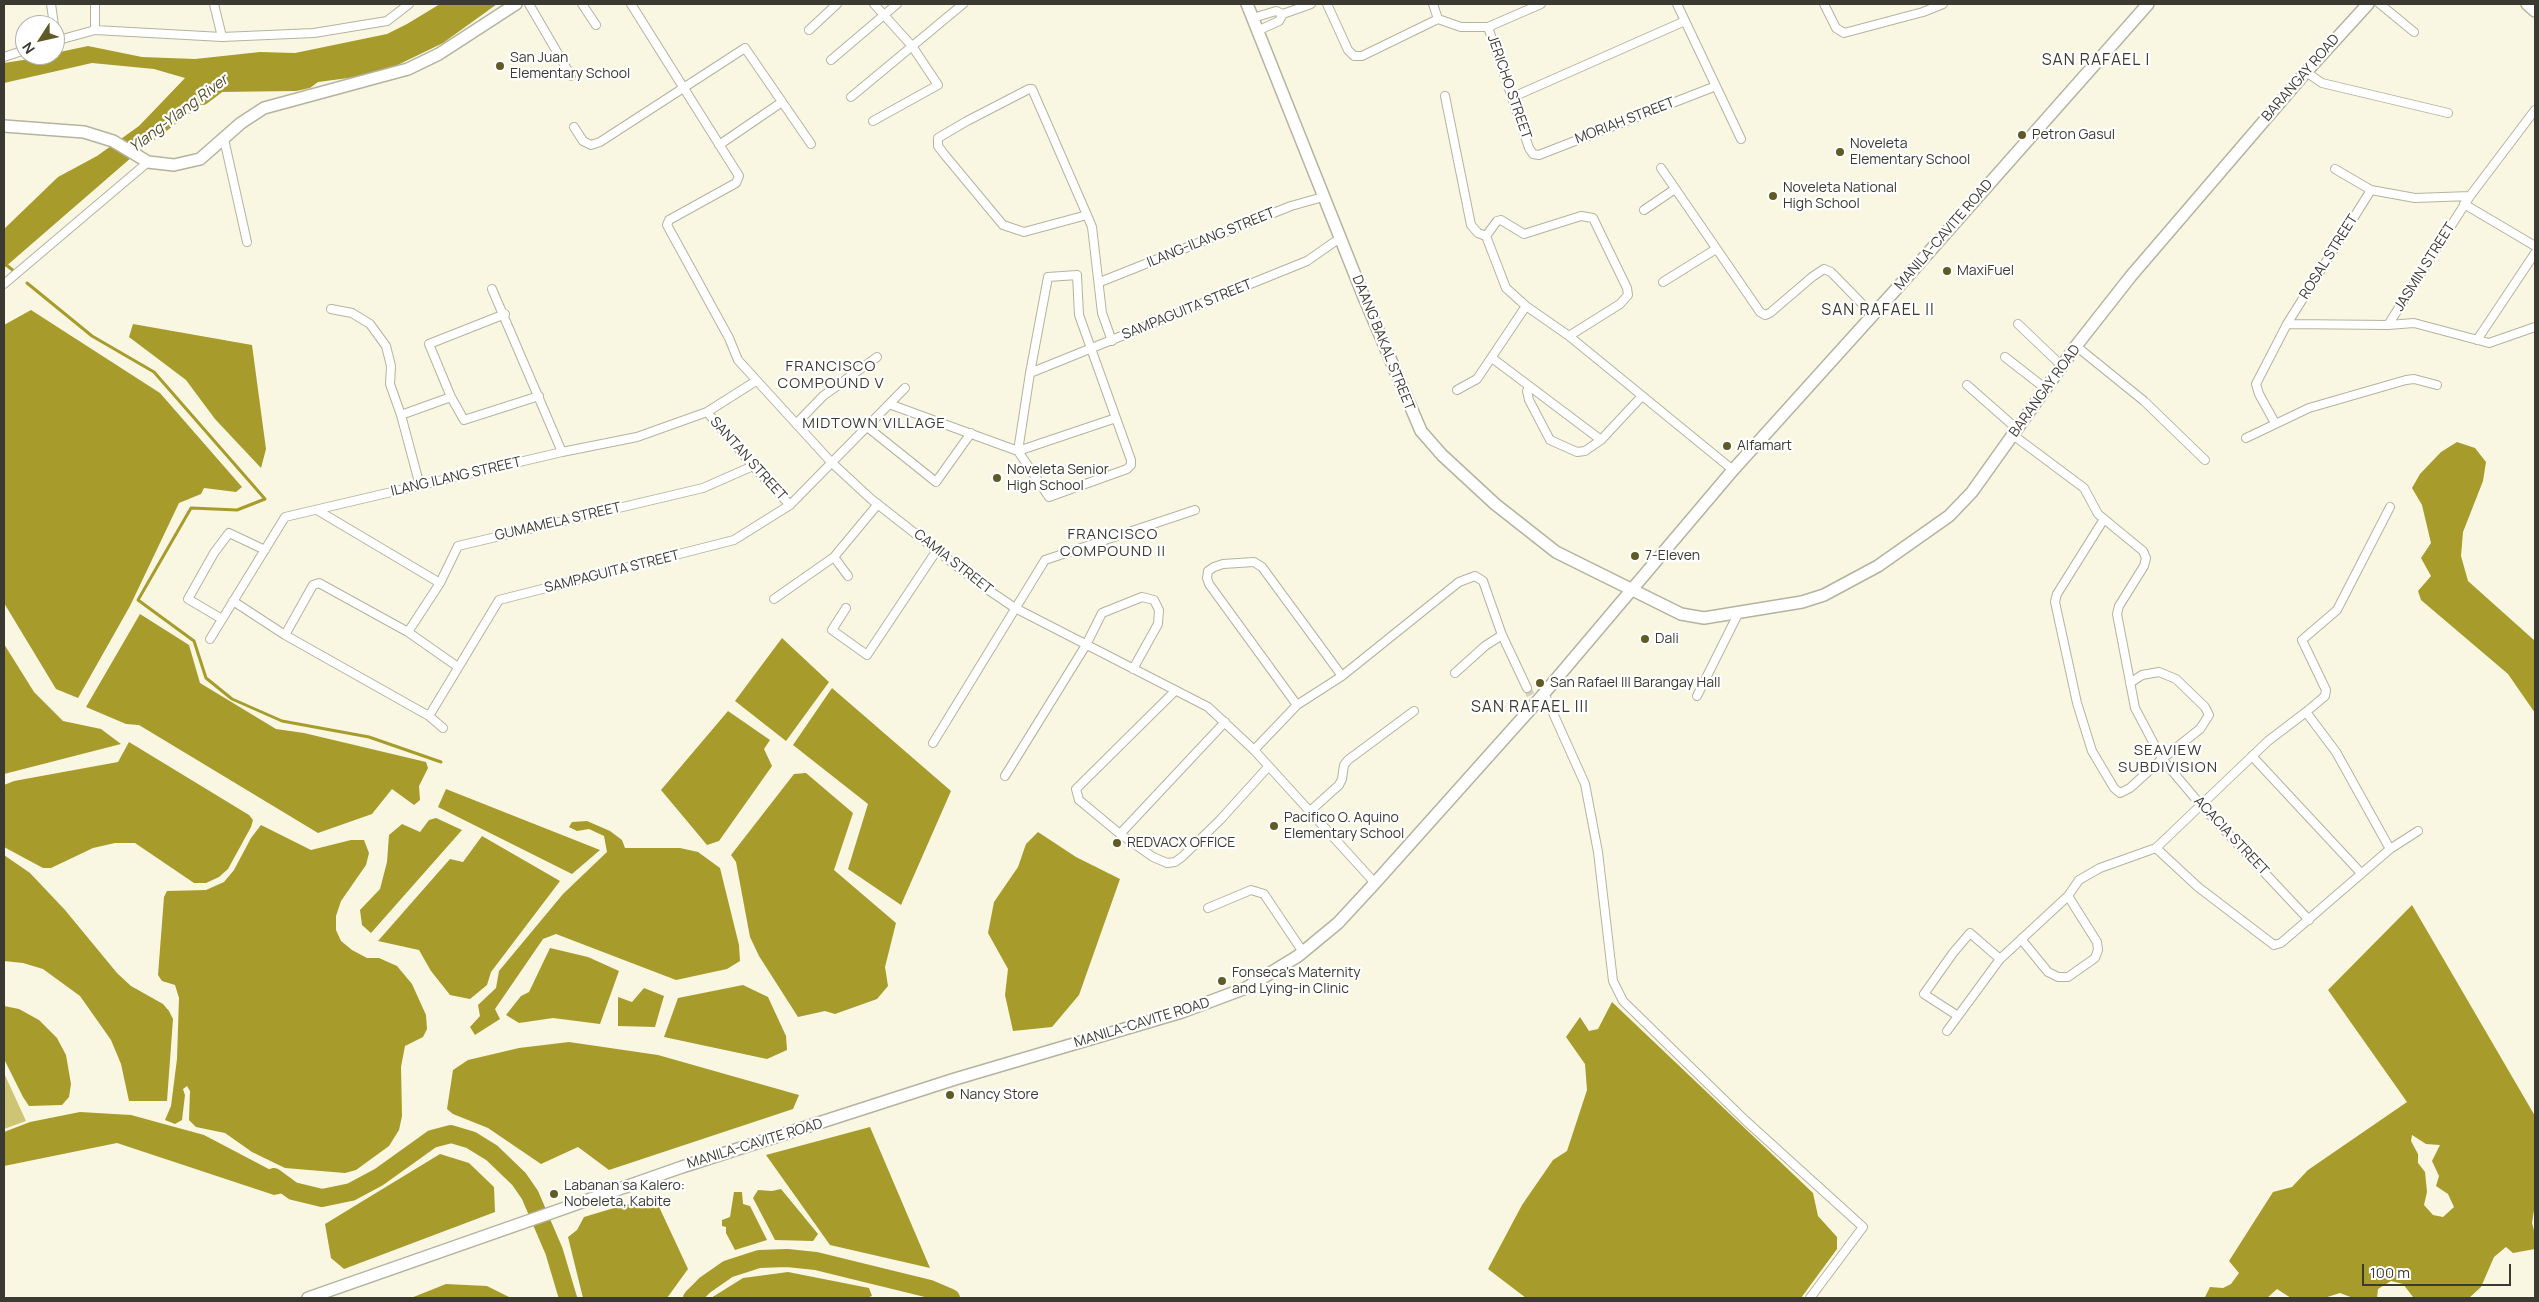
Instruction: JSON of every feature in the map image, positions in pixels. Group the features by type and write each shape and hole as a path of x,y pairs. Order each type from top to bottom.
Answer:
{"main road":[{"path":"4,126 84,132 114,141 144,159 174,165 200,159 240,123 264,108 408,69 439,54 516,4"},
{"name":"DAANG BAKAL STREET","path":"1247,4 1323,197 1421,431 1442,455 1495,504 1537,539 1556,552 1634,590"},
{"name":"MANILA-CAVITE ROAD","path":"308,1298 551,1212 955,1079 1182,1012 1246,988 1303,952 1338,923 1375,883 1634,590 1733,470 2148,4"},
{"name":"BARANGAY ROAD","path":"1634,590 1681,614 1693,617 1802,602 1842,587 1878,566 1934,527 1957,508 2015,432 2076,346 2131,276 2306,72 2368,4"},
{"path":"2527,4 2535,11"}],"street":[{"path":"95,4 95,30"},
{"path":"214,4 222,36"},
{"path":"65,38 95,30 222,36 314,33 387,21 409,4"},
{"path":"528,4 571,76"},
{"path":"582,4 596,25"},
{"path":"631,4 719,145 782,102"},
{"path":"809,30 837,4"},
{"path":"873,121 938,85 912,46 874,4"},
{"path":"831,60 897,4"},
{"path":"851,97 963,4"},
{"path":"1252,18 1276,11 1283,14 1311,4"},
{"path":"1327,4 1348,50 1354,56 1362,56 1438,18 1433,4"},
{"path":"1518,4 1520,13"},
{"path":"1488,27 1541,4"},
{"path":"1677,4 1741,139"},
{"path":"1824,4 1836,28 1844,33 1923,12 1943,4"},
{"path":"2380,4 2414,32"},
{"path":"1258,31 1280,21 1283,14"},
{"name":"JERICHO STREET","path":"1438,18 1461,27 1488,27 1529,148 1533,154"},
{"path":"1513,97 1685,21"},
{"path":"574,127 583,141 591,145 600,142 745,48 811,144"},
{"path":"2306,72 2322,83 2448,113"},
{"name":"MORIAH STREET","path":"1533,154 1539,155 1716,86"},
{"path":"1087,215 1062,224 1024,232 1003,225 938,146 938,138 967,121 1032,89 1087,215 1092,227 1100,282 1102,313 1112,341"},
{"path":"1445,96 1471,224 1478,233 1486,236 1506,288 1526,306 1569,336 1733,470"},
{"name":"JASMIN STREET","path":"2388,325 2464,204 2535,110"},
{"path":"224,139 247,242"},
{"name":"CAMIA STREET","path":"719,145 739,176 736,183 669,220 667,224 729,338 738,360 756,381 832,462 878,504 1015,608 1208,707 1254,750 1375,883"},
{"path":"4,284 144,159"},
{"path":"1661,168 1760,312 1765,315 1824,270 1831,272 1873,315"},
{"path":"2335,169 2370,190 2415,198 2470,196"},
{"path":"1644,210 1676,189"},
{"name":"ROSAL STREET","path":"2275,423 2259,394 2256,384 2287,324 2370,190"},
{"name":"ILANG-ILANG STREET","path":"1100,282 1291,206 1323,197"},
{"path":"2464,204 2535,246"},
{"path":"1486,236 1498,220 1524,234 1581,216 1593,218 1627,288 1628,295 1620,304 1569,336"},
{"name":"SAMPAGUITA STREET","path":"1030,373 1307,261 1340,238"},
{"path":"1663,282 1716,249"},
{"path":"2477,340 2535,253"},
{"path":"889,404 1018,451 1049,497 1127,469 1131,465 1131,460 1079,314 1077,275 1048,277 1018,451"},
{"path":"492,289 505,314 562,452"},
{"path":"1457,390 1477,379 1526,306"},
{"path":"331,309 352,313 370,324 386,346 391,366 390,384 401,415 420,486"},
{"path":"505,314 429,344 450,397 464,420 539,396"},
{"name":"JASMIN STREET","path":"2388,325 2414,323 2489,343 2535,327"},
{"path":"2018,324 2062,366"},
{"path":"2287,324 2388,325"},
{"path":"2076,346 2144,401 2205,460"},
{"path":"796,424 823,396 877,357"},
{"path":"2005,357 2046,389"},
{"path":"1492,358 1602,440"},
{"path":"2246,438 2308,408 2410,379 2437,385"},
{"name":"ILANG ILANG STREET","path":"210,639 285,517 562,452 637,437 707,412 756,381"},
{"name":"ACACIA STREET","path":"1967,385 2015,432 2084,488 2098,514 2143,551 2146,558 2144,566 2119,606 2117,614 2135,708 2162,759 2200,804 2308,920"},
{"path":"1529,386 1526,391 1529,400 1550,440 1555,444 1577,452 1585,451 1602,440 1642,396"},
{"name":"SAMPAGUITA STREET","path":"428,716 499,600 734,540 790,505 905,388"},
{"path":"401,415 450,397"},
{"name":"SANTAN STREET","path":"707,412 753,466 790,505"},
{"path":"1018,451 1116,418"},
{"path":"866,426 936,482 971,433"},
{"name":"GUMAMELA STREET","path":"408,632 440,583 458,546 703,488 753,466"},
{"path":"774,599 834,557 878,504"},
{"path":"1946,1031 2000,959 2068,896 2079,880 2088,874 2156,848 2268,741 2325,696 2326,690 2302,640 2337,610 2390,507"},
{"path":"316,510 440,583"},
{"path":"933,743 1045,560 1195,510"},
{"path":"2104,519 2057,594 2055,602 2077,703 2092,751 2114,788 2120,793 2130,788 2162,759 2200,729 2209,715 2205,707 2176,679 2159,672 2142,675 2130,683"},
{"path":"222,619 188,599 214,553 227,534 233,533 265,550"},
{"path":"846,608 832,630 868,655 937,550"},
{"path":"834,557 848,576"},
{"path":"1297,705 1209,584 1207,578 1208,571 1214,567 1223,564 1254,562 1262,567 1342,676"},
{"path":"1254,750 1297,705 1342,676 1459,582 1475,576 1483,581 1502,635 1527,688"},
{"path":"285,635 313,585 319,583 408,632 458,667"},
{"path":"1005,776 1086,645 1102,613 1142,597 1154,600 1159,610 1158,624 1133,669"},
{"path":"233,601 285,635 428,716 443,728"},
{"path":"1698,696 1739,612"},
{"path":"1455,673 1480,650 1502,635"},
{"path":"1175,691 1076,789 1079,800 1120,834 1153,858 1167,863 1175,862 1220,820 1268,767"},
{"path":"1544,693 1585,784 1598,852 1613,981 1623,1001 1746,1121 1863,1227 1810,1298"},
{"path":"1309,812 1339,785 1344,765 1348,760 1414,711"},
{"path":"2306,712 2336,752 2390,849"},
{"path":"1120,834 1225,722"},
{"path":"2252,756 2360,872"},
{"path":"2156,848 2206,893 2274,944 2281,943 2360,872 2418,831"},
{"path":"1208,908 1252,890 1264,894 1303,952"},
{"path":"2021,939 2048,972 2058,977 2068,977 2095,958 2098,950 2096,942 2068,896"},
{"path":"1958,1016 1924,994 1953,952 1970,933 2000,959"}],"shaded area":[{"path":"4,1073 26,1121 4,1129"}],"water":[{"path":"440,4 497,4 443,43 379,74 318,82 310,88 296,91 218,92 132,157 4,268 4,229 58,177 97,156 139,126 185,78 154,69 92,63 4,83 4,63 15,61 15,65 65,65 65,51 88,46 142,57 195,59 260,52 295,53 387,34"},
{"path":"31,310 160,393 242,487 236,492 204,488 201,494 179,503 130,606 78,698 56,689 4,603 4,325"},
{"path":"133,324 252,345 266,449 261,468 215,419 186,380 129,337"},
{"path":"2457,442 2475,448 2486,462 2483,481 2463,532 2461,556 2468,581 2535,641 2535,713 2508,674 2421,600 2418,591 2431,576 2421,558 2431,543 2422,505 2412,488 2420,474 2441,452"},
{"path":"140,614 189,645 200,683 276,729 304,733 426,762 428,768 419,786 420,800 414,805 392,789 372,814 318,833 139,725 126,724 86,707"},
{"path":"782,638 829,682 786,741 735,701"},
{"path":"4,644 34,692 63,721 101,729 121,744 4,774"},
{"path":"832,688 951,791 901,905 848,869 868,804 793,745"},
{"path":"728,711 770,740 764,749 772,766 719,841 707,845 661,790"},
{"path":"129,742 249,815 253,820 228,869 219,877 206,883 194,883 135,843 115,843 93,848 51,868 43,868 4,847 4,785 14,781 118,762"},
{"path":"806,773 853,813 834,870 896,923 885,967 888,986 877,999 835,1014 825,1011 798,1017 759,956 750,937 736,862 731,855 794,774"},
{"path":"446,789 600,850 572,874 438,807"},
{"path":"436,818 462,830 371,933 362,925 360,910 380,889 387,862 389,835 402,824 420,832 429,820"},
{"path":"587,821 610,831 622,840 625,848 680,848 698,852 720,868 739,945 740,961 727,969 676,980 556,934 543,939 495,1009 500,1019 475,1035 470,1027 480,1016 478,1005 496,988 499,971 563,894 607,852 604,836 589,829 577,831 569,827 572,822"},
{"path":"261,825 311,850 351,840 364,840 369,853 366,865 341,901 336,916 336,930 341,941 352,950 367,958 379,958 397,966 412,984 426,1015 427,1029 423,1037 405,1046 401,1067 402,1116 399,1130 389,1146 356,1170 345,1173 285,1168 252,1152 225,1133 196,1127 189,1120 190,1091 187,1086 183,1089 185,1095 182,1120 175,1124 165,1120 171,1106 177,1059 179,998 175,985 162,981 158,975 164,897 167,891 206,890 224,882 234,870 251,838"},
{"path":"1038,832 1076,857 1120,879 1079,995 1052,1027 1013,1031 1005,995 1008,969 988,933 994,902 1018,867 1026,844"},
{"path":"482,836 560,881 491,972 487,985 470,999 450,995 431,971 419,950 378,941 450,859 463,862"},
{"path":"4,855 30,873 65,910 117,973 131,986 163,1004 169,1011 173,1019 167,1101 129,1101 121,1064 111,1040 80,996 43,969 23,963 4,961"},
{"path":"2412,905 2535,1116 2535,1204 2532,1223 2535,1234 2535,1249 2513,1253 2506,1247 2494,1257 2481,1287 2469,1298 2413,1297 2403,1284 2391,1281 2378,1289 2377,1298 2353,1298 2340,1293 2324,1298 2291,1298 2277,1289 2267,1298 2205,1297 2210,1287 2223,1288 2231,1284 2239,1273 2229,1261 2273,1192 2292,1187 2308,1170 2407,1102 2328,990","holes":["2412,1135 2426,1144 2440,1145 2432,1161 2439,1176 2436,1186 2448,1194 2454,1207 2443,1217 2433,1215 2424,1205 2427,1192 2425,1172 2418,1163 2418,1154 2411,1141"]},
{"path":"550,948 588,957 619,971 600,1024 553,1018 519,1023 506,1015 521,996 529,992"},
{"path":"743,985 768,997 786,1036 787,1050 767,1059 664,1037 678,998"},
{"path":"644,988 664,996 655,1027 618,1026 618,997 632,1002"},
{"path":"1612,1002 1813,1193 1818,1216 1837,1237 1837,1249 1801,1298 1526,1298 1488,1269 1522,1205 1553,1160 1567,1151 1587,1090 1585,1064 1566,1037 1580,1017 1589,1031 1598,1029"},
{"path":"4,1006 19,1009 39,1020 57,1038 66,1055 71,1084 69,1097 62,1105 29,1106 23,1097 4,1059"},
{"path":"569,1042 658,1055 799,1095 793,1109 609,1170 578,1147 541,1164 488,1128 453,1114 447,1109 453,1070 468,1060 519,1048"},
{"path":"80,1112 131,1115 204,1135 284,1177 293,1191 274,1195 117,1143 4,1166 4,1132 30,1122"},
{"path":"870,1127 930,1268 830,1245 766,1155"},
{"path":"440,1154 469,1163 494,1187 495,1212 344,1269 331,1258 325,1224"},
{"path":"781,1189 818,1234 813,1241 775,1240 753,1198 758,1190 772,1191"},
{"path":"734,1192 742,1192 743,1204 750,1206 767,1240 735,1250 726,1233 726,1227 722,1226 722,1220 730,1217"},
{"path":"654,1196 688,1269 667,1298 583,1298 568,1237 577,1230 584,1217"},
{"path":"788,1272 869,1288 872,1296 866,1298 711,1298 743,1278"},
{"path":"446,1284 487,1286 511,1298 411,1298"}],"waterway":[{"name":"Ylang-Ylang River","path":"202,96 231,74 253,72"},
{"path":"4,263 15,272"},
{"path":"27,283 92,336 154,372 265,499 237,510 191,508 138,600 194,641 206,678 232,699 282,721 369,737 441,762"},
{"path":"274,1177 293,1191 322,1198 351,1192 379,1177 432,1139 451,1134 471,1140 492,1153 519,1179 530,1195 554,1251 568,1298"},
{"path":"692,1298 705,1285 728,1269 759,1259 787,1258 816,1261 930,1289 951,1298"}],"tunnel":[{"path":"1527,688 1533,700"}],"place":[{"name":"San Juan Elementary School","path":"500,66"},
{"name":"Petron Gasul","path":"2022,135"},
{"name":"Noveleta Elementary School","path":"1840,152"},
{"name":"Noveleta National High School","path":"1773,196"},
{"name":"MaxiFuel","path":"1947,271"},
{"name":"Alfamart","path":"1727,446"},
{"name":"Noveleta Senior High School","path":"997,478"},
{"name":"7-Eleven","path":"1635,556"},
{"name":"Dali","path":"1645,639"},
{"name":"San Rafael III Barangay Hall","path":"1540,683"},
{"name":"Pacifico O. Aquino Elementary School","path":"1274,826"},
{"name":"REDVACX OFFICE","path":"1117,843"},
{"name":"Fonseca's Maternity and Lying-in Clinic","path":"1222,981"},
{"name":"Nancy Store","path":"950,1095"},
{"name":"Labanan sa Kalero: Nobeleta, Kabite","path":"554,1194"}],"district":[{"name":"SAN RAFAEL I","path":"2096,61"},
{"name":"SAN RAFAEL II","path":"1878,311"},
{"name":"FRANCISCO COMPOUND V","path":"831,376"},
{"name":"MIDTOWN VILLAGE","path":"874,424"},
{"name":"FRANCISCO COMPOUND II","path":"1113,544"},
{"name":"SAN RAFAEL III","path":"1530,708"},
{"name":"SEAVIEW SUBDIVISION","path":"2168,760"}]}
